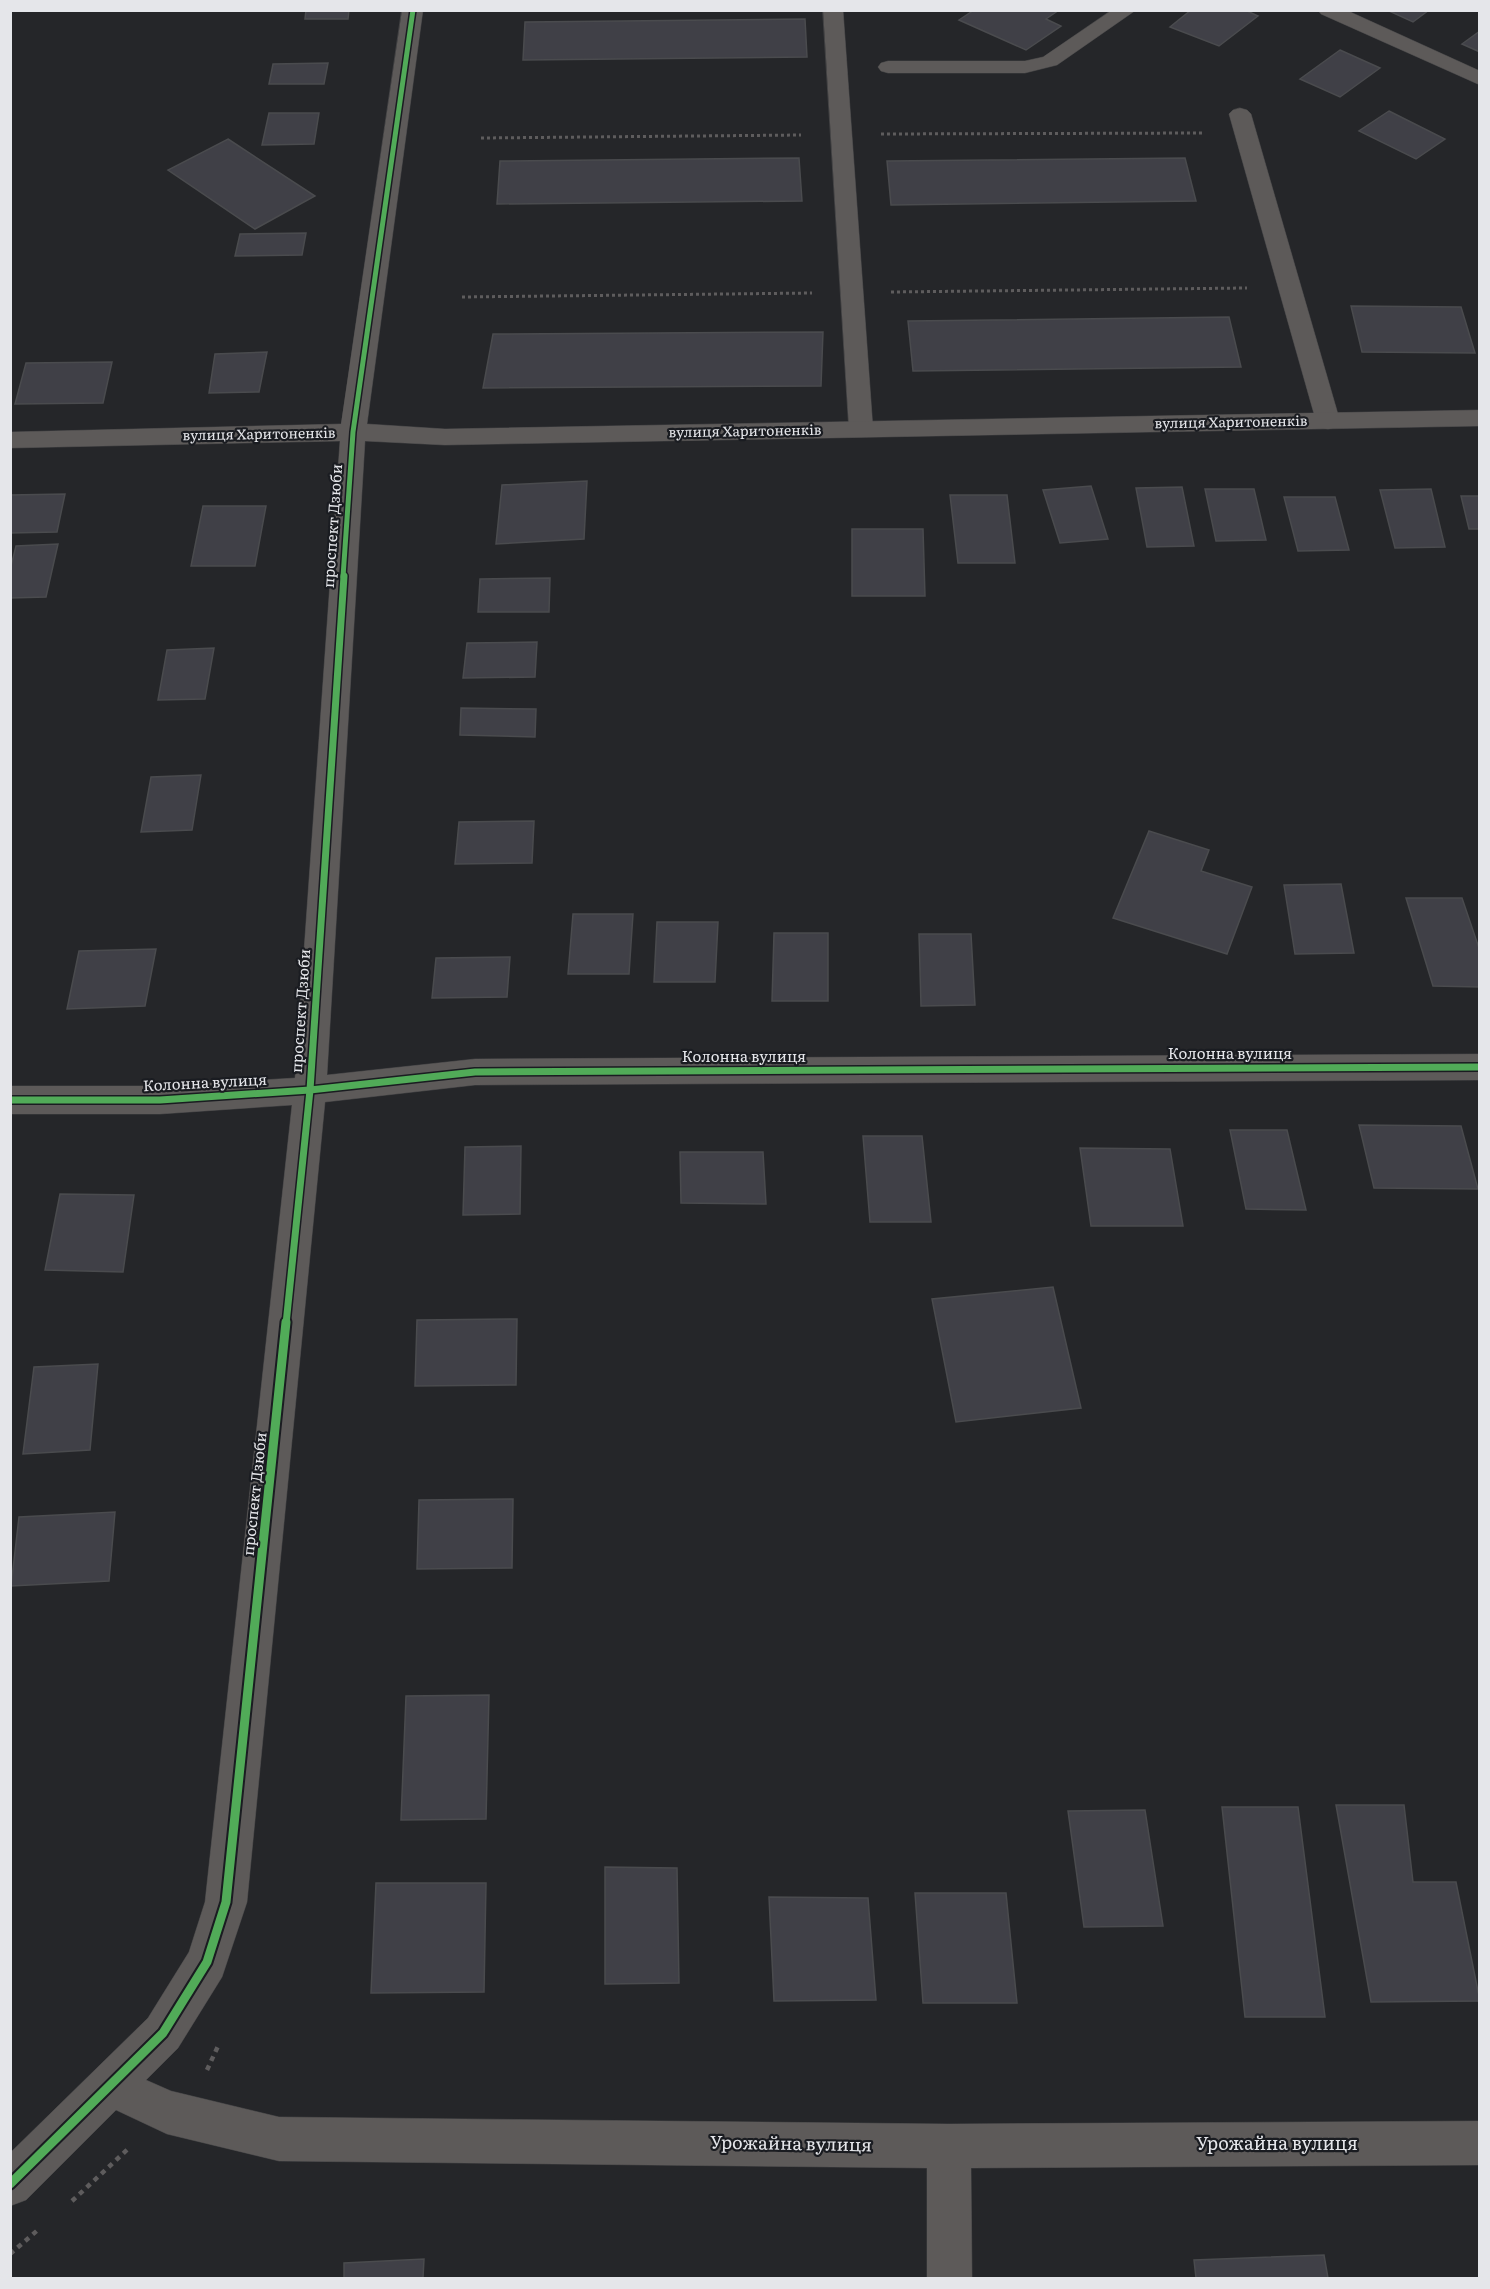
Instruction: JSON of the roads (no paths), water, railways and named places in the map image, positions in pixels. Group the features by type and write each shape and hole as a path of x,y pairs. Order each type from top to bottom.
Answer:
{"street":[{"name":"проспект Дзюби","path":"10,2184 112,2086 163,2033 207,1962 226,1902 310,1090 353,432 413,10"},
{"path":"1328,10 1479,79"},
{"name":"вулиця Харитоненків","path":"10,440 353,432 445,437 1479,418"},
{"name":"Колонна вулиця","path":"10,1100 160,1100 310,1090 475,1072 1479,1066"},
{"name":"Урожайна вулиця","path":"112,2086 167,2112 279,2139 949,2146 1479,2143"},
{"path":"949,2146 950,2278"}],"lane":[{"path":"833,10 861,429"},
{"path":"888,67 1025,68 1050,61 1126,10"},
{"path":"1242,123 1328,421"}]}
